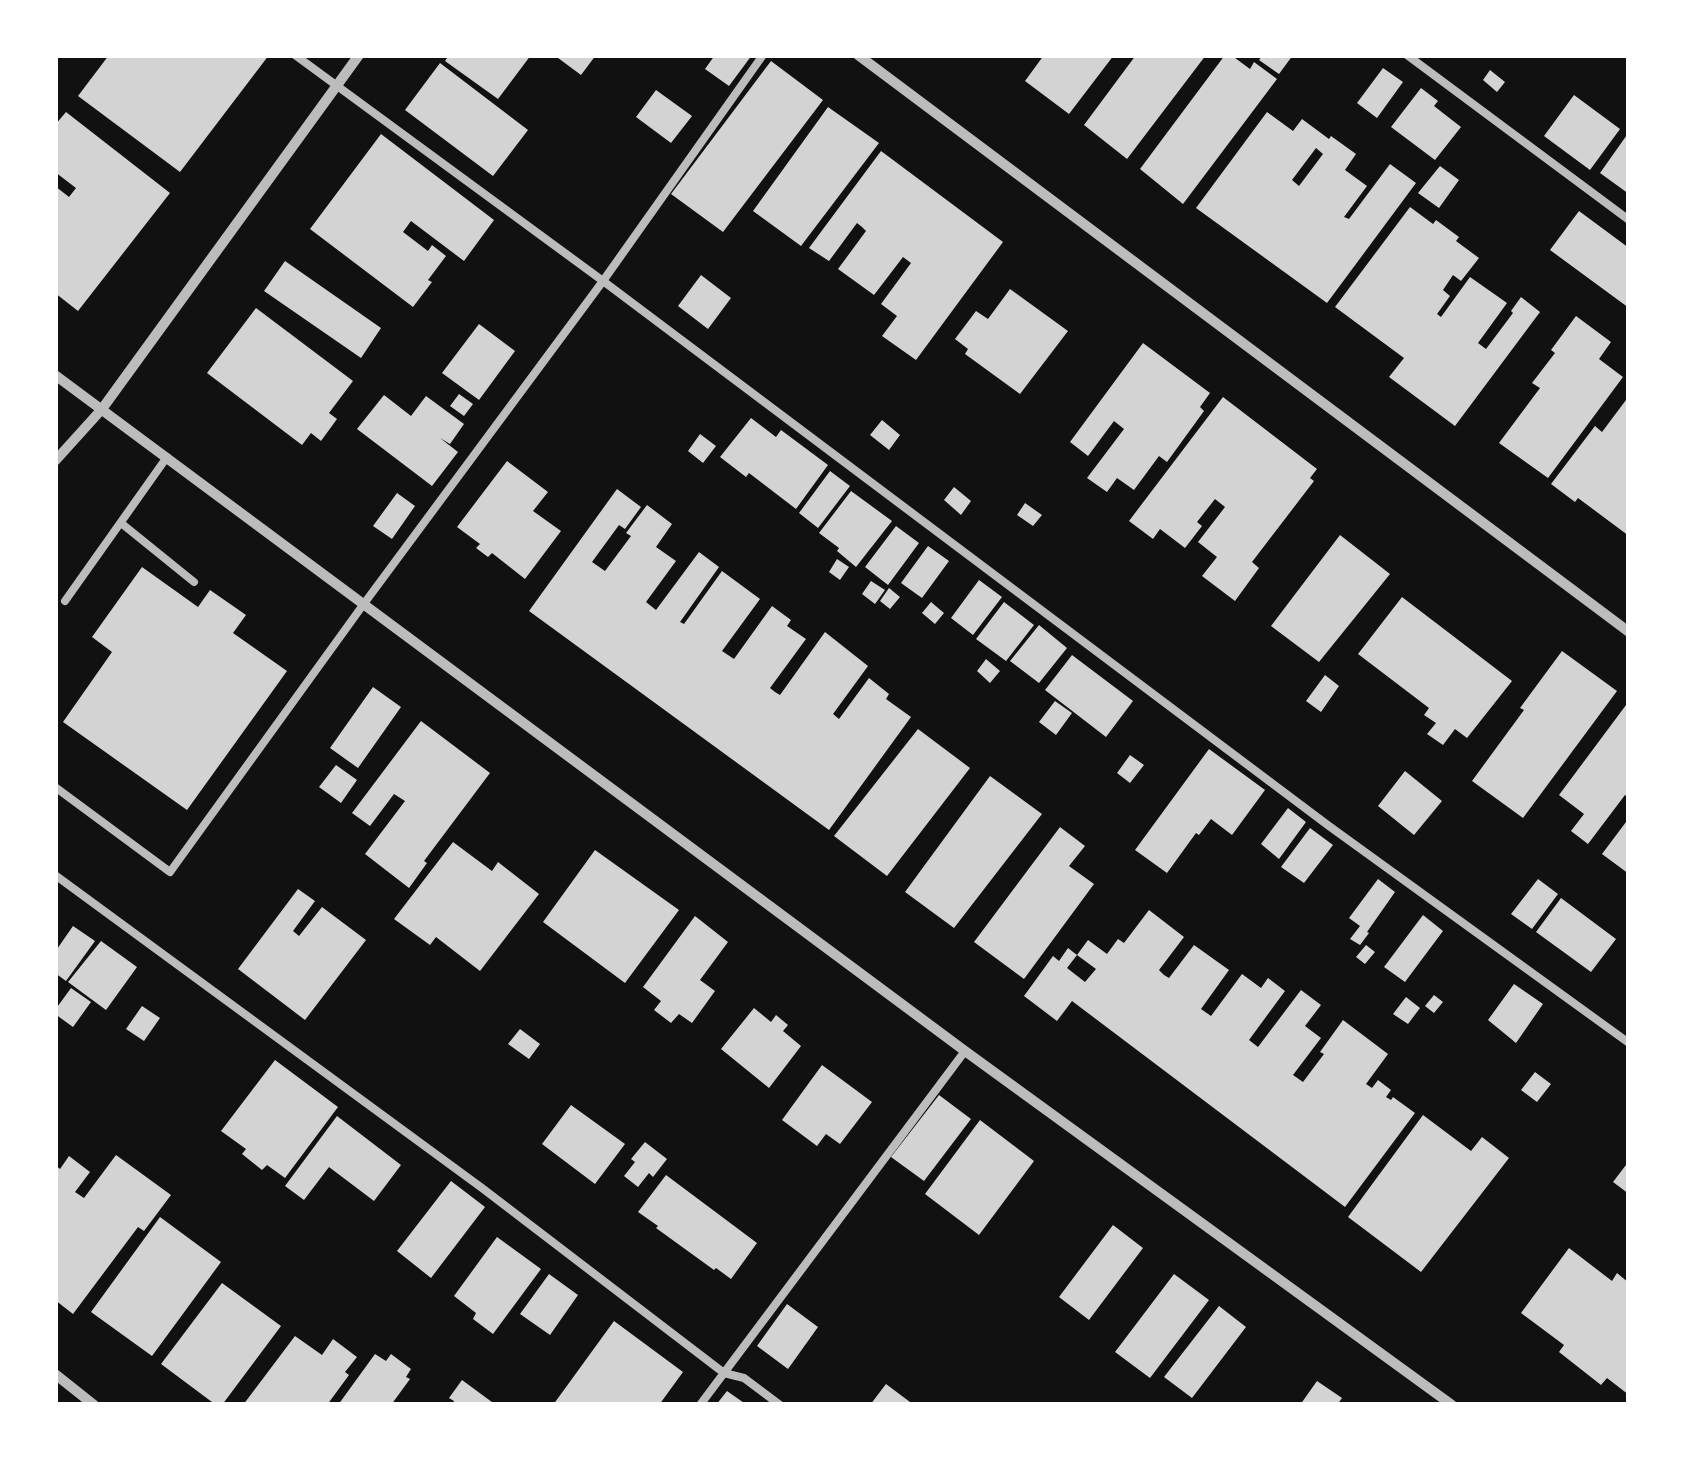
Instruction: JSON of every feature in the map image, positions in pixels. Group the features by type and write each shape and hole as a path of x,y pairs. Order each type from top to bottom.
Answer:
{"street":[{"path":"55,461 102,409 359,55"},
{"path":"858,55 1629,632"},
{"path":"55,376 966,1051 1452,1405"},
{"path":"55,1374 94,1405"}],"lane":[{"path":"295,55 604,281 1330,826 1629,1043"},
{"path":"55,787 170,872 604,281 763,55"},
{"path":"1406,55 1629,220"},
{"path":"65,601 166,457"},
{"path":"121,523 194,582"},
{"path":"55,875 482,1188 724,1373 744,1378 780,1405"},
{"path":"700,1405 966,1051"}],"building":[{"path":"109,55 269,55 180,172 78,96"},
{"path":"449,55 531,55 498,99 445,61"},
{"path":"554,55 596,55 581,75"},
{"path":"715,55 752,55 729,86 705,69"},
{"path":"1044,55 1114,55 1069,114 1025,81"},
{"path":"1136,55 1206,55 1127,159 1084,125"},
{"path":"1225,55 1250,69 1254,62 1277,79 1183,204 1140,169"},
{"path":"1263,55 1293,55 1279,74 1259,60"},
{"path":"771,61 823,100 723,232 671,194"},
{"path":"440,63 528,130 493,176 405,110"},
{"path":"1383,68 1403,82 1377,118 1357,103"},
{"path":"1490,70 1505,82 1497,92 1483,80"},
{"path":"1421,88 1438,101 1434,106 1461,127 1435,160 1391,127"},
{"path":"656,90 692,116 671,143 636,117"},
{"path":"1574,95 1620,129 1590,170 1544,136"},
{"path":"828,107 879,143 801,246 753,211"},
{"path":"66,112 170,193 78,311 55,293 55,186 69,197 76,188 55,172 55,125"},
{"path":"1267,112 1293,131 1302,119 1356,154 1345,170 1367,186 1344,217 1349,219 1390,164 1416,183 1327,303 1196,208","holes":["1316,148 1323,154 1299,186 1292,180"]},
{"path":"1629,132 1629,194 1600,173"},
{"path":"381,134 494,220 464,261 411,221 403,232 428,251 432,245 446,256 413,307 310,229"},
{"path":"881,151 1003,242 916,360 882,336 897,316 881,304 911,263 903,257 874,295 838,269 866,231 857,223 829,261 809,248"},
{"path":"1440,166 1459,180 1439,208 1418,193"},
{"path":"1410,207 1459,237 1456,241 1479,258 1461,281 1453,275 1443,290 1450,296 1437,314 1441,317 1470,277 1507,303 1478,343 1486,349 1521,297 1540,312 1455,426 1389,377 1404,358 1335,307"},
{"path":"1579,211 1629,248 1629,308 1550,250"},
{"path":"285,261 381,328 361,358 264,291"},
{"path":"701,275 731,298 708,329 678,306"},
{"path":"1010,289 1068,331 1020,394 965,354 968,349 955,339 976,311 988,319"},
{"path":"256,308 353,381 329,413 337,419 321,441 311,433 302,445 207,373"},
{"path":"1576,316 1611,342 1599,359 1623,377 1548,478 1499,443 1540,388 1532,383"},
{"path":"479,324 515,351 479,400 442,373"},
{"path":"1143,343 1210,393 1200,407 1204,411 1167,462 1159,456 1134,490 1117,478 1107,492 1087,478 1124,429 1114,421 1088,456 1070,442"},
{"path":"459,394 473,404 464,416 450,406"},
{"path":"384,395 411,416 426,396 464,424 450,444 440,438 458,452 432,486 357,429"},
{"path":"1629,396 1629,536 1578,498 1575,502 1551,484 1595,426 1602,432"},
{"path":"1223,397 1317,469 1310,478 1314,481 1252,562 1259,568 1235,601 1202,576 1217,557 1198,542 1225,507 1215,499 1197,522 1202,526 1185,548 1160,529 1153,539 1129,521"},
{"path":"751,418 776,437 781,430 828,465 796,509 749,473 746,477 720,457"},
{"path":"882,420 900,435 889,450 870,435"},
{"path":"700,434 716,446 703,463 688,451"},
{"path":"507,461 548,492 533,511 561,531 525,579 492,553 488,557 476,548 480,544 457,527"},
{"path":"830,471 850,486 818,528 799,513"},
{"path":"954,487 971,501 961,515 944,500"},
{"path":"617,489 641,507 625,529 619,525 592,562 605,571 631,536 626,533 647,505 672,524 656,547 676,561 646,602 656,610 699,552 719,567 680,622 684,624 722,571 760,599 722,651 734,659 772,606 791,620 787,626 806,639 770,688 775,692 780,695 825,632 868,666 833,714 839,719 869,678 889,694 886,699 911,717 829,830 529,611"},
{"path":"851,491 892,521 856,567 819,533"},
{"path":"397,493 415,506 392,539 373,526"},
{"path":"1025,503 1042,515 1033,526 1017,515"},
{"path":"896,526 919,543 888,585 865,567"},
{"path":"1340,535 1390,574 1319,662 1271,626"},
{"path":"928,546 949,561 922,598 901,583"},
{"path":"837,559 849,567 840,580 829,572"},
{"path":"142,567 198,607 210,590 246,615 233,633 287,671 187,810 63,722 112,652 92,637"},
{"path":"979,580 1002,597 973,635 951,618"},
{"path":"871,581 885,590 875,604 862,594"},
{"path":"889,588 900,597 890,609 880,601"},
{"path":"1402,597 1512,681 1467,738 1455,729 1443,745 1427,734 1436,723 1424,715 1429,708 1358,654"},
{"path":"931,602 944,613 935,624 922,613"},
{"path":"1004,602 1034,625 1006,661 976,639"},
{"path":"1039,625 1067,648 1039,683 1010,661"},
{"path":"1562,651 1617,691 1523,818 1472,781"},
{"path":"1072,655 1133,701 1106,737 1045,690"},
{"path":"986,659 1000,671 990,683 977,671"},
{"path":"1325,675 1339,686 1321,712 1306,701"},
{"path":"373,687 401,707 358,768 330,748"},
{"path":"1055,701 1072,713 1056,735 1039,722"},
{"path":"1629,701 1629,798 1625,795 1588,844 1571,831 1584,814 1559,795"},
{"path":"421,721 490,773 424,861 427,863 409,888 365,854 405,801 394,794 370,826 352,813"},
{"path":"918,729 970,768 887,876 834,836"},
{"path":"1209,749 1265,790 1232,835 1211,819 1167,873 1135,850"},
{"path":"1130,755 1144,765 1130,783 1117,773"},
{"path":"336,765 357,780 341,803 319,787"},
{"path":"1405,771 1442,801 1414,835 1378,806"},
{"path":"990,776 1042,814 954,928 905,892"},
{"path":"1288,808 1306,822 1279,859 1261,844"},
{"path":"1629,818 1629,874 1602,854"},
{"path":"1060,827 1085,846 1069,866 1094,884 1024,979 974,942"},
{"path":"1310,828 1333,845 1304,883 1281,867"},
{"path":"453,842 492,871 498,862 539,894 480,971 436,937 430,945 394,919"},
{"path":"595,850 679,910 625,983 543,922"},
{"path":"1378,879 1395,892 1360,945 1350,939 1360,926 1349,918"},
{"path":"1538,879 1558,894 1532,929 1511,914"},
{"path":"298,889 315,901 293,931 299,936 322,907 366,940 305,1020 238,969"},
{"path":"1561,898 1616,939 1591,972 1536,932"},
{"path":"1149,910 1184,937 1159,970 1164,975 1169,978 1194,945 1229,970 1201,1009 1211,1016 1242,974 1261,988 1268,978 1285,991 1249,1040 1258,1047 1301,990 1321,1005 1305,1026 1321,1038 1293,1075 1303,1082 1343,1020 1388,1054 1366,1084 1372,1088 1378,1080 1391,1090 1386,1097 1393,1097 1415,1113 1345,1207 1072,1001 1057,1021 1024,996 1053,956 1059,961 1068,948 1077,955 1088,940 1107,954 1118,939 1124,943","holes":["1077,955 1096,969 1085,982 1067,968"]},
{"path":"1423,915 1443,931 1405,982 1384,967"},
{"path":"695,916 728,942 700,980 715,991 692,1023 679,1014 671,1023 654,1010 661,1001 643,987"},
{"path":"73,926 95,941 66,981 55,973 55,952"},
{"path":"101,941 137,967 106,1010 68,982"},
{"path":"1366,945 1375,952 1365,964 1356,957"},
{"path":"1514,984 1543,1004 1516,1043 1488,1020"},
{"path":"71,988 91,1002 73,1027 55,1014"},
{"path":"1434,995 1443,1002 1434,1013 1425,1006"},
{"path":"1406,997 1420,1008 1408,1024 1393,1014"},
{"path":"142,1006 160,1018 144,1041 126,1029"},
{"path":"754,1008 771,1022 776,1015 788,1025 783,1031 801,1046 769,1088 721,1049"},
{"path":"520,1029 540,1044 529,1059 508,1044"},
{"path":"275,1060 338,1107 285,1178 267,1165 262,1170 242,1154 246,1149 221,1131"},
{"path":"822,1065 872,1102 840,1144 826,1134 817,1146 782,1120"},
{"path":"1535,1072 1551,1084 1537,1102 1521,1090"},
{"path":"939,1095 971,1119 924,1181 891,1157"},
{"path":"571,1105 625,1144 595,1184 542,1144"},
{"path":"1423,1115 1471,1151 1482,1137 1509,1158 1421,1272 1348,1217"},
{"path":"337,1116 401,1165 374,1201 329,1167 304,1200 285,1186"},
{"path":"980,1120 1034,1161 979,1235 925,1194"},
{"path":"645,1142 667,1159 653,1177 649,1173 638,1187 624,1176"},
{"path":"116,1155 171,1195 144,1231 138,1227 73,1314 55,1300 55,1165 60,1169 69,1156 90,1172 75,1192 84,1198"},
{"path":"1629,1161 1629,1194 1613,1182"},
{"path":"666,1175 757,1243 731,1279 638,1212"},
{"path":"451,1181 485,1207 431,1278 397,1251"},
{"path":"160,1217 221,1262 152,1356 91,1312"},
{"path":"1113,1225 1143,1248 1089,1320 1059,1297"},
{"path":"497,1237 541,1269 493,1334 473,1319 476,1313 454,1296"},
{"path":"1569,1248 1612,1281 1617,1273 1629,1283 1629,1395 1607,1378 1601,1385 1559,1352 1564,1345 1521,1313"},
{"path":"549,1274 578,1295 550,1335 520,1314"},
{"path":"1174,1274 1209,1300 1150,1378 1115,1352"},
{"path":"222,1283 281,1326 222,1405 216,1405 161,1364"},
{"path":"787,1304 818,1327 788,1369 757,1346"},
{"path":"1219,1306 1246,1327 1192,1398 1164,1377"},
{"path":"614,1321 683,1372 659,1405 553,1405"},
{"path":"295,1336 322,1355 333,1339 357,1357 327,1405 243,1405"},
{"path":"375,1354 386,1361 391,1354 411,1369 406,1377 410,1379 391,1405 338,1405"},
{"path":"462,1380 496,1405 452,1405 454,1401 449,1398"},
{"path":"1317,1381 1342,1398 1337,1405 1300,1405"},
{"path":"886,1384 914,1405 870,1405"},
{"path":"727,1391 747,1405 716,1405"}]}
